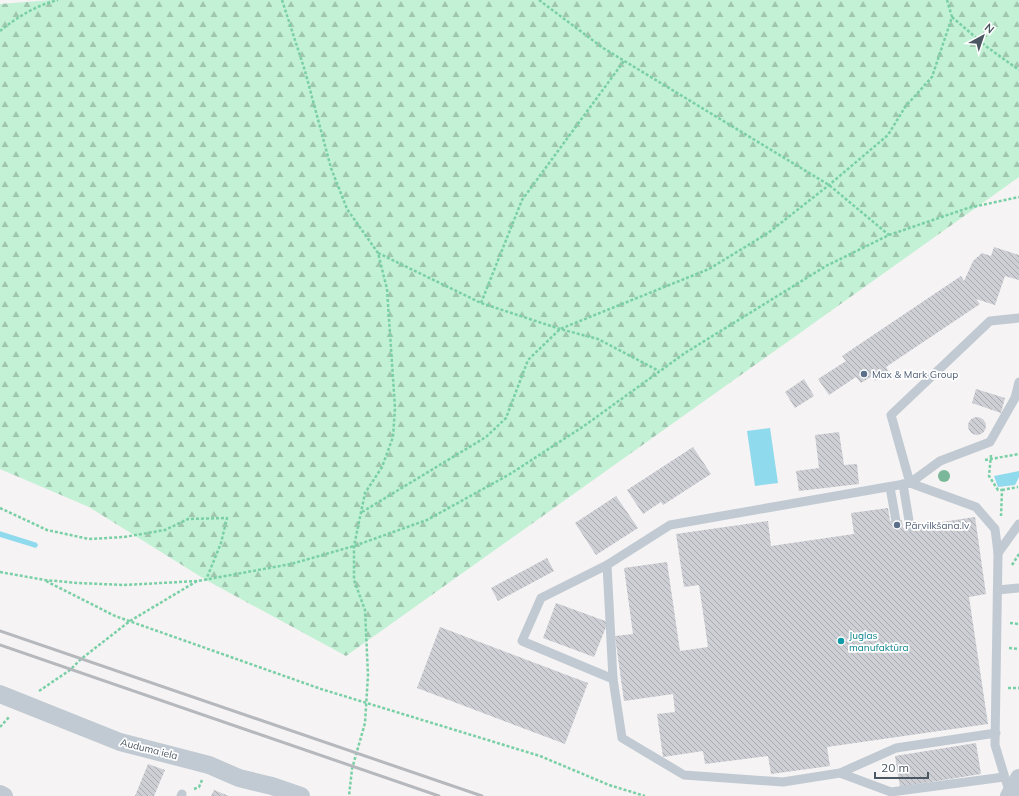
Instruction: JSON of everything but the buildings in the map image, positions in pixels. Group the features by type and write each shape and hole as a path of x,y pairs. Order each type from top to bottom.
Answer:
{"street":[{"name":"Auduma iela","path":"0,694 120,742 209,765 239,778 301,796"},
{"path":"1009,795 1012,777"},
{"path":"0,794 4,796"}],"lane":[{"path":"910,527 906,484 891,415 990,322 1019,318"},
{"path":"613,680 522,641 541,598 607,566 670,526 906,484 940,461 990,442 1015,398 1019,382"},
{"path":"840,773 891,792 1012,777 995,745 998,553 995,529 976,507 906,484"},
{"path":"890,487 896,521"},
{"path":"998,553 1019,524"},
{"path":"607,566 613,680 622,738 684,775 783,782 840,773 896,748 996,733"},
{"path":"998,590 1019,588"}],"path":[{"path":"0,31 9,23 45,3 58,0"},
{"path":"282,0 305,71 331,168 347,209 378,253 387,289 395,408 393,437 382,467 365,493 354,546 354,580 364,610 368,675 365,724 352,769 349,796"},
{"path":"539,0 603,48 829,185 889,235"},
{"path":"947,0 952,16 987,47 1019,70"},
{"path":"362,513 486,437 506,418 528,360 560,329 709,269 768,233 829,185 888,135 905,107 932,77 952,16"},
{"path":"481,302 522,200 624,61"},
{"path":"0,572 45,580 124,585 198,581 292,564 354,546 427,520 510,474 584,426 691,349 826,266 889,235 968,208 1019,197"},
{"path":"378,253 481,302 560,329 598,339 659,371"},
{"path":"990,442 992,447 988,476 998,490 1018,488"},
{"path":"995,529 1001,521 1002,490"},
{"path":"0,508 47,530 89,539 124,537 165,530 188,519 227,518 221,543 206,580"},
{"path":"45,580 115,616 322,689 533,754 609,786 645,796"},
{"path":"0,727 21,703 70,670 81,659 130,621 198,581"},
{"path":"182,795 199,787 209,765"},
{"path":"634,793 640,796"}],"green space":[{"path":"51,0 1019,0 1019,177 346,656 206,580 89,507 0,469 0,4"}],"water":[{"path":"770,428 778,483 755,486 747,431"},
{"path":"1019,471 1019,477 1015,485 998,487 994,476"}],"waterway":[{"path":"0,534 35,545"}],"railway":[{"path":"0,631 482,796"},
{"path":"0,645 439,796"}],"place":[{"name":"Max & Mark Group","path":"864,374"},
{"name":"Pārvilkšana.lv","path":"897,525"},
{"name":"Juglas manufaktūra","path":"841,641"}]}
